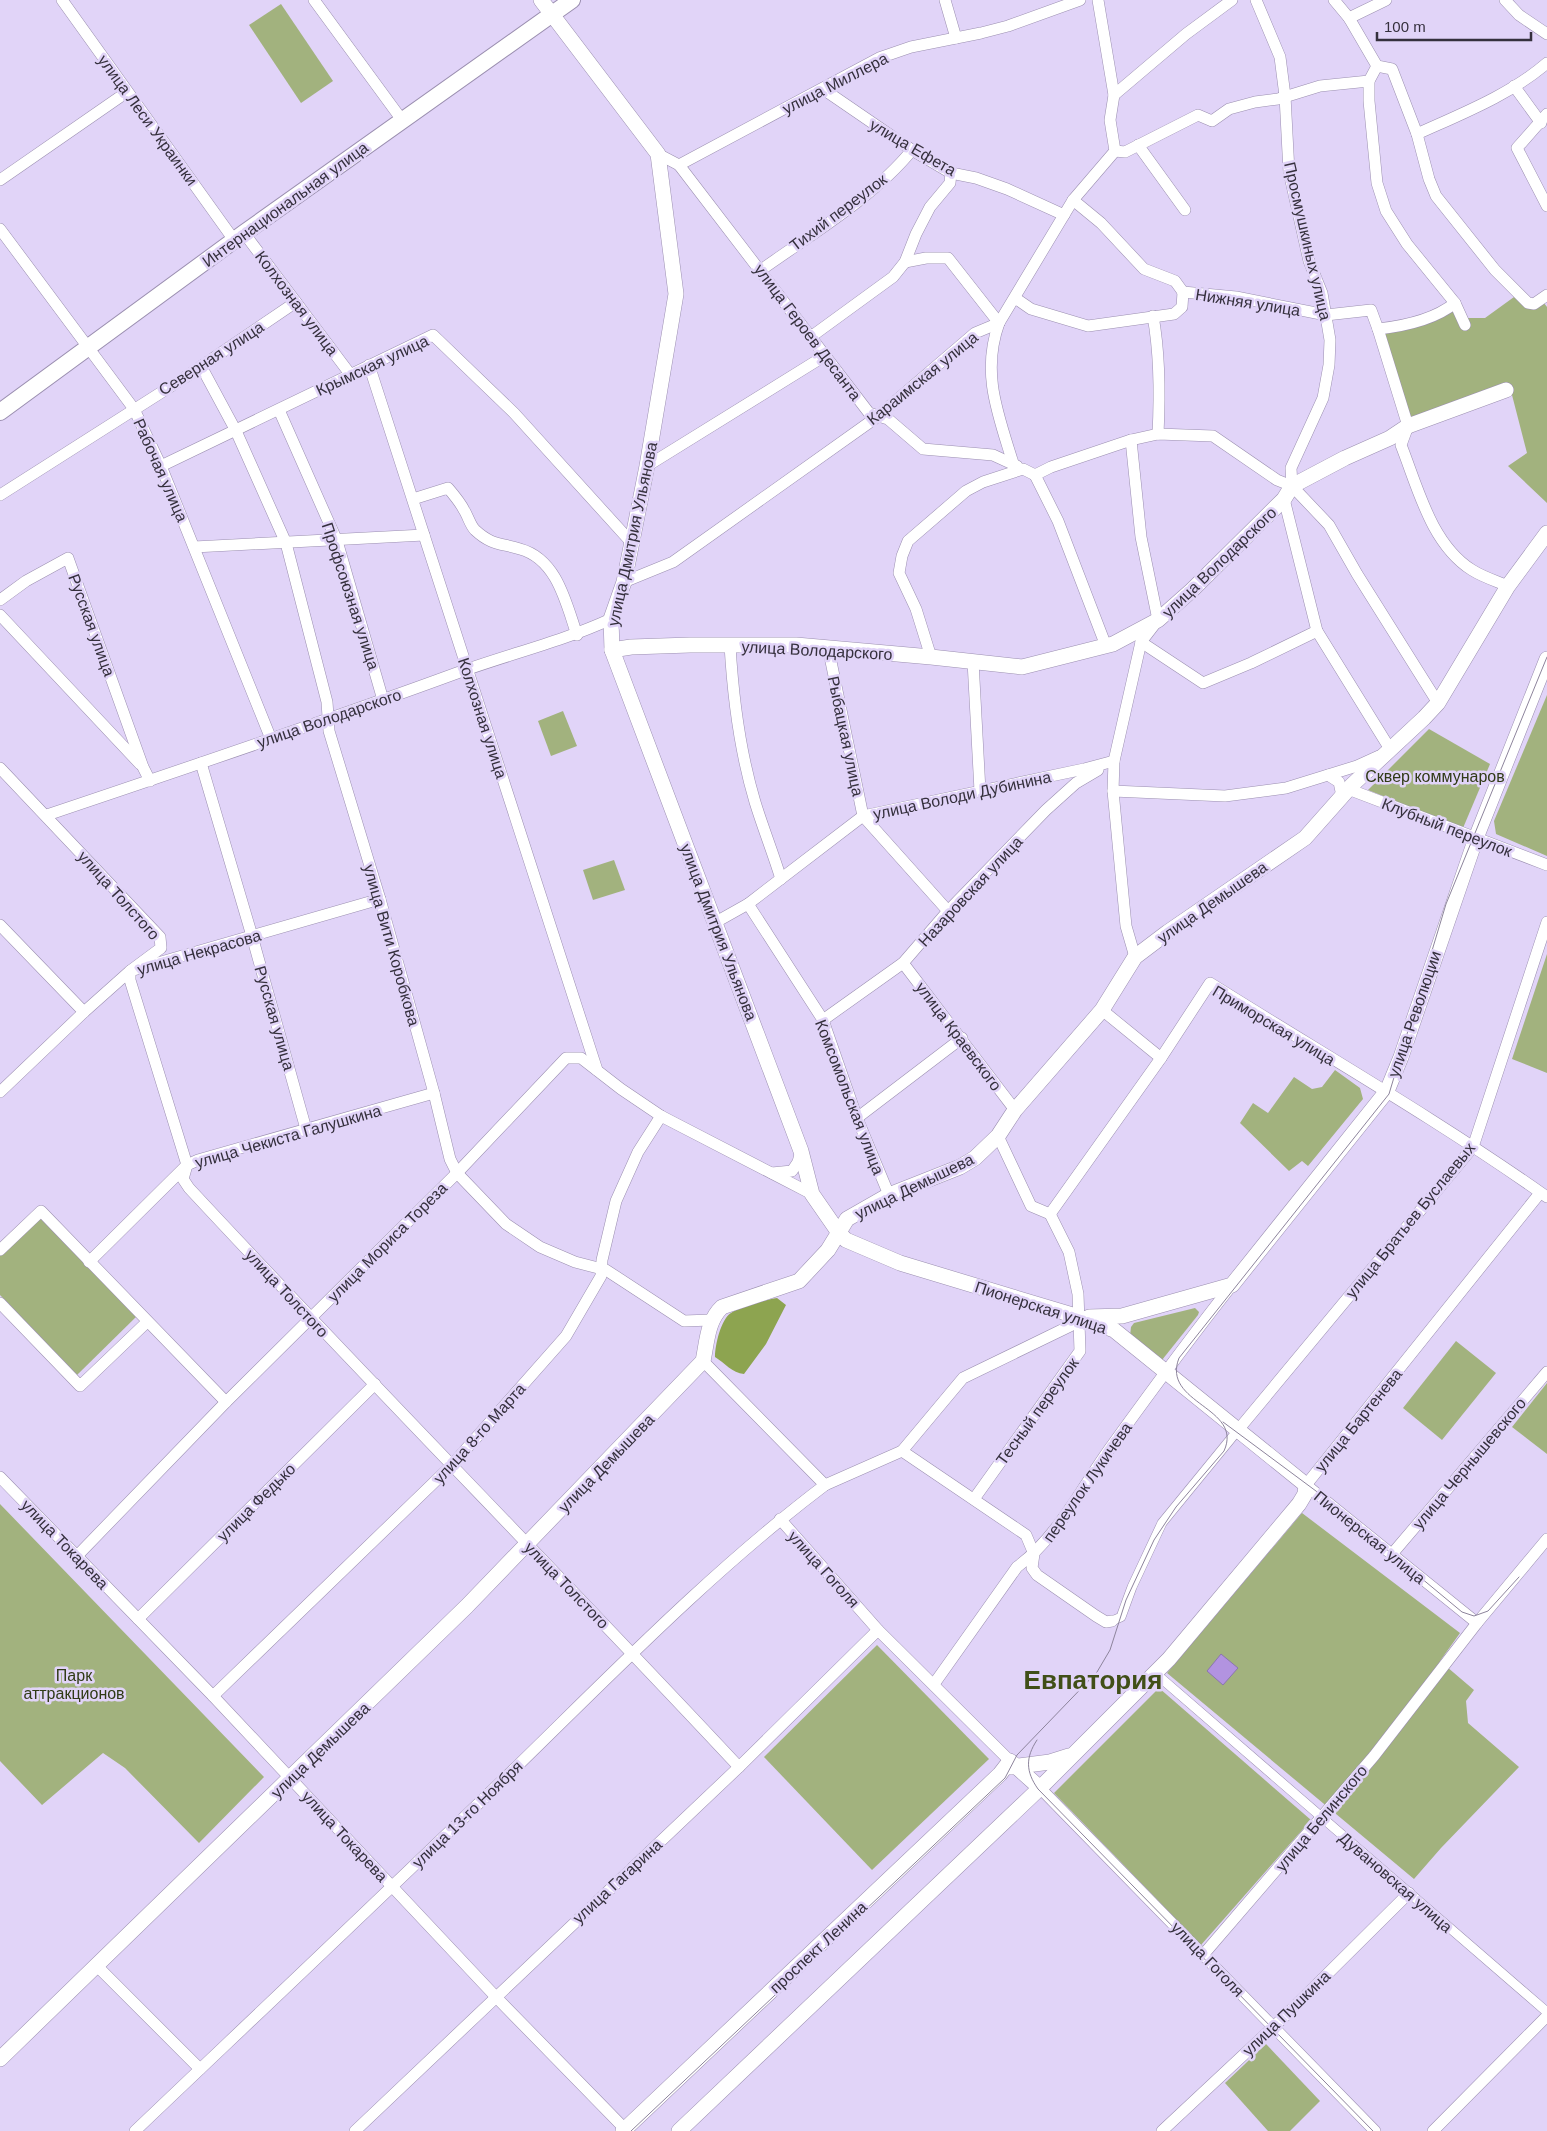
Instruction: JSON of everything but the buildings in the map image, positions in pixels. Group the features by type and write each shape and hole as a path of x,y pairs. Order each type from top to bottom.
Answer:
{"main road":[{"name":"Интернациональная улица","path":"0,412 239,236 572,0"}],"street":[{"name":"улица Леси Украинки","path":"62,0 127,92 239,236"},
{"path":"314,0 402,120"},
{"path":"541,0 658,154 679,165"},
{"path":"945,0 956,38"},
{"name":"улица Миллера","path":"679,165 879,58 911,47 1008,26 1080,0"},
{"path":"931,657 916,609 899,573 902,556 908,541 966,491 1018,466 993,391 990,372 993,342 999,323 1073,200 1115,151 1110,120 1114,95 1098,0"},
{"path":"1114,95 1186,34 1232,0"},
{"name":"Просмушкиных улица","path":"1256,0 1280,57 1285,96 1289,172 1310,260 1322,293 1330,348 1323,398 1291,468 1292,486"},
{"path":"1334,0 1348,18 1377,66 1392,69 1417,134 1428,179 1436,196 1495,270 1528,303 1534,304 1547,295"},
{"path":"1348,18 1386,0"},
{"path":"1505,0 1519,15 1547,34"},
{"path":"1417,134 1461,114 1514,86 1547,63"},
{"path":"1377,66 1369,81 1369,101 1377,183 1386,211 1407,244 1455,304 1465,324"},
{"path":"1115,151 1125,152 1198,115 1212,121 1229,109 1320,86 1369,81"},
{"path":"1514,86 1544,119 1517,148 1547,206"},
{"name":"улица Ефета","path":"823,89 912,150 951,173 976,178 1007,189 1064,216"},
{"path":"0,180 127,92"},
{"path":"1138,145 1185,210"},
{"name":"Тихий переулок","path":"761,270 865,195 902,163 912,150"},
{"name":"улица Дмитрия Ульянова","path":"658,154 676,294 647,466 624,582 611,619 612,650 801,1151 812,1194"},
{"name":"улица Героев Десанта","path":"679,165 870,413 888,419 923,449 993,455 1035,475"},
{"path":"812,336 893,277 905,262 916,234 930,207 950,183 951,173"},
{"path":"1073,200 1101,223 1144,269 1175,281 1183,292"},
{"name":"Рабочая улица","path":"0,229 134,409 161,466 271,739"},
{"name":"Колхозная улица","path":"239,236 296,302 350,374"},
{"path":"905,262 926,258 948,258 999,323"},
{"name":"Нижняя улица","path":"1015,298 1031,309 1083,326 1174,314 1182,307 1183,292 1236,297 1326,315 1371,310 1378,329"},
{"name":"Северная улица","path":"0,495 201,366 296,302"},
{"path":"1455,304 1442,313 1398,327 1378,329 1408,426 1400,445 1434,528 1452,553 1472,571 1508,586"},
{"path":"1153,316 1160,396 1158,434"},
{"name":"Караимская улица","path":"624,582 673,562 877,416 975,333 999,323"},
{"name":"Крымская улица","path":"161,466 432,335 514,413 631,542"},
{"path":"647,466 826,355"},
{"name":"Колхозная улица","path":"369,365 597,1070"},
{"name":"улица Вити Коробкова","path":"201,366 236,431 286,543 326,702 329,731 380,899 434,1093 450,1158 457,1173 506,1224 540,1248 575,1262 602,1269 684,1321 711,1320"},
{"path":"1292,486 1345,458 1390,438 1408,426 1506,390"},
{"name":"Профсоюзная улица","path":"279,410 337,541 383,700"},
{"path":"1106,646 1058,521 1035,475 1051,467 1131,440 1158,434 1213,436 1277,480 1292,486 1329,525 1357,574 1438,703"},
{"path":"1131,440 1141,537 1158,620 1141,642 1114,761 1113,791 1126,926 1135,957"},
{"name":"улица Володарского","path":"612,650 631,647 796,645 1022,667 1113,644 1158,620 1192,590 1284,499 1292,486"},
{"path":"413,499 448,488 464,510 473,529 492,543 532,553 541,560 554,575 577,635"},
{"path":"1113,791 1226,796 1286,788 1328,775 1389,751 1317,631 1284,499"},
{"name":"улица Демышева","path":"711,1320 722,1307 799,1281 828,1250 847,1220 889,1195 960,1167 975,1158 998,1136 1014,1110 1102,1010 1135,957 1168,932 1305,838 1345,792 1438,703 1508,586 1547,533"},
{"path":"194,547 424,535"},
{"name":"Русская улица","path":"0,600 26,581 68,558 143,767 150,780"},
{"name":"Русская улица","path":"0,615 143,767"},
{"name":"улица Володарского","path":"47,815 329,720 467,670 577,635 611,619"},
{"path":"1141,642 1203,683 1251,663 1317,631"},
{"path":"730,645 734,695 741,740 754,800 781,879"},
{"name":"Рыбацкая улица","path":"828,647 863,816 948,911"},
{"name":"улица Революции","path":"1166,1372 1232,1285 1387,1091 1401,1057 1476,838 1547,659"},
{"path":"973,662 980,791"},
{"name":"улица Володи Дубинина","path":"748,904 863,816 1114,761"},
{"name":"Назаровская улица","path":"823,1020 904,962 948,911 1076,783 1114,761"},
{"name":"Русская улица","path":"201,763 306,1129"},
{"name":"улица Толстого","path":"0,768 47,815 160,937 160,948 130,971 130,980 187,1165 183,1179 189,1188 310,1318 633,1653 739,1767"},
{"path":"1328,775 1339,782 1345,792"},
{"name":"Клубный переулок","path":"1345,792 1547,865"},
{"name":"улица Некрасова","path":"0,1092 130,971 380,899"},
{"path":"716,922 748,904"},
{"name":"Комсомольская улица","path":"748,904 823,1020 857,1118 889,1195"},
{"name":"улица Братьев Буслаевых","path":"1238,1430 1473,1147 1547,922"},
{"path":"2,930 84,1012"},
{"name":"улица Краевского","path":"904,962 1014,1110"},
{"name":"Приморская улица","path":"1050,1214 1161,1058 1210,983 1348,1069 1387,1091 1544,1195"},
{"path":"1102,1010 1161,1058"},
{"path":"857,1118 962,1038"},
{"name":"улица Мориса Тореза","path":"76,1557 226,1402 457,1173 566,1058 581,1058 597,1070"},
{"name":"Пионерская улица","path":"597,1070 661,1116 812,1194 846,1240 900,1262 1114,1330 1477,1623"},
{"name":"улица Чекиста Галушкина","path":"90,1262 187,1165 198,1160 434,1093"},
{"name":"улица 8-го Марта","path":"213,1696 452,1465 566,1336 602,1276 607,1236 623,1182 638,1152 661,1116"},
{"path":"998,1136 1031,1206 1050,1214 1069,1252 1078,1294 1080,1318"},
{"path":"770,1173 792,1171 801,1151"},
{"name":"улица Бартенева","path":"1040,1788 1188,1638 1300,1504 1305,1494 1306,1485 1544,1195"},
{"path":"0,1250 41,1211 146,1322 226,1402"},
{"path":"711,1320 703,1362 824,1485 902,1451 962,1378 1070,1326 1080,1318 1122,1316 1232,1285"},
{"path":"0,1302 80,1386 146,1322"},
{"path":"1114,1330 1122,1316"},
{"name":"Тесный переулок","path":"974,1499 1080,1351 1080,1318"},
{"name":"улица Демышева","path":"0,2059 528,1545 703,1362"},
{"name":"переулок Лукичева","path":"934,1684 1017,1567 1034,1554 1055,1531 1112,1445 1159,1384 1166,1372"},
{"name":"улица Чернышевского","path":"1392,1554 1547,1372"},
{"name":"улица Федько","path":"138,1619 375,1384"},
{"path":"902,1451 1026,1535 1034,1554 1032,1568 1037,1575 1106,1622 1121,1617 1132,1587 1162,1523 1238,1430"},
{"name":"улица Токарева","path":"0,1477 213,1696 495,1996 625,2130"},
{"name":"улица Гоголя","path":"824,1485 780,1519 878,1630 1013,1763"},
{"name":"улица 13-го Ноября","path":"135,2131 392,1887 633,1653 780,1519"},
{"path":"1477,1623 1547,1539"},
{"name":"улица Белинского","path":"1203,1955 1321,1818 1436,1678 1477,1623"},
{"name":"улица Гагарина","path":"355,2131 495,1996 739,1767 878,1630"},
{"name":"Дувановская улица","path":"1154,1673 1547,2012"},
{"path":"1013,1763 1050,1762 1073,1754"},
{"path":"679,2131 1040,1788 1013,1763"},
{"name":"проспект Ленина","path":"625,2130 1013,1763"},
{"name":"улица Гоголя","path":"1040,1788 1375,2131"},
{"name":"улица Пушкина","path":"1162,2131 1273,2027 1409,1893"},
{"path":"97,1966 200,2069"},
{"path":"1433,2131 1547,2016"}],"green space":[{"path":"281,4 333,81 301,103 249,25"},
{"path":"1514,297 1532,306 1544,303 1547,307 1547,503 1508,466 1527,453 1512,395 1507,388 1409,424 1381,333 1457,306 1463,318 1485,318"},
{"path":"1547,695 1547,856 1496,834 1494,821"},
{"path":"563,711 577,746 551,756 538,721"},
{"name":"Сквер коммунаров","path":"1429,729 1490,764 1463,828 1368,790"},
{"path":"614,860 625,890 593,900 583,870"},
{"path":"1547,954 1547,1073 1512,1059"},
{"path":"1335,1070 1360,1088 1363,1099 1308,1166 1302,1161 1289,1171 1240,1123 1253,1103 1268,1113 1294,1077 1312,1089 1322,1087"},
{"path":"39,1216 137,1316 77,1375 0,1295 0,1253"},
{"path":"777,1298 786,1305 766,1344 744,1374 732,1370 715,1357 719,1333 727,1316 735,1310"},
{"path":"1195,1308 1199,1312 1198,1315 1162,1360 1130,1336 1131,1327 1134,1323"},
{"path":"1456,1341 1496,1373 1442,1440 1403,1408"},
{"path":"1547,1383 1547,1454 1512,1427"},
{"name":"Парк аттракционов","path":"0,1504 264,1777 199,1843 125,1768 103,1753 42,1805 0,1761"},
{"path":"1302,1513 1460,1633 1440,1661 1474,1690 1466,1701 1468,1723 1519,1767 1441,1848 1414,1879 1167,1673"},
{"path":"877,1645 989,1759 872,1870 764,1757"},
{"path":"1159,1688 1311,1820 1201,1945 1054,1793"},
{"path":"1266,2044 1320,2101 1290,2131 1268,2131 1225,2083"}],"shaded area":[{"path":"1221,1654 1238,1668 1223,1685 1207,1671"}],"tram line":[{"path":"631,2131 1005,1778 1017,1755 1097,1672 1110,1650 1126,1600 1154,1540 1176,1507 1224,1451 1227,1436 1223,1424 1181,1386 1177,1373 1179,1358 1389,1094 1446,904 1547,657"},
{"path":"1223,1422 1320,1494 1462,1612 1474,1616 1488,1611 1519,1577"},
{"path":"1037,1740 1030,1753 1028,1765 1031,1777 1038,1789 1373,2131"}],"district":[{"name":"Евпатория","path":"1093,1680"}]}
